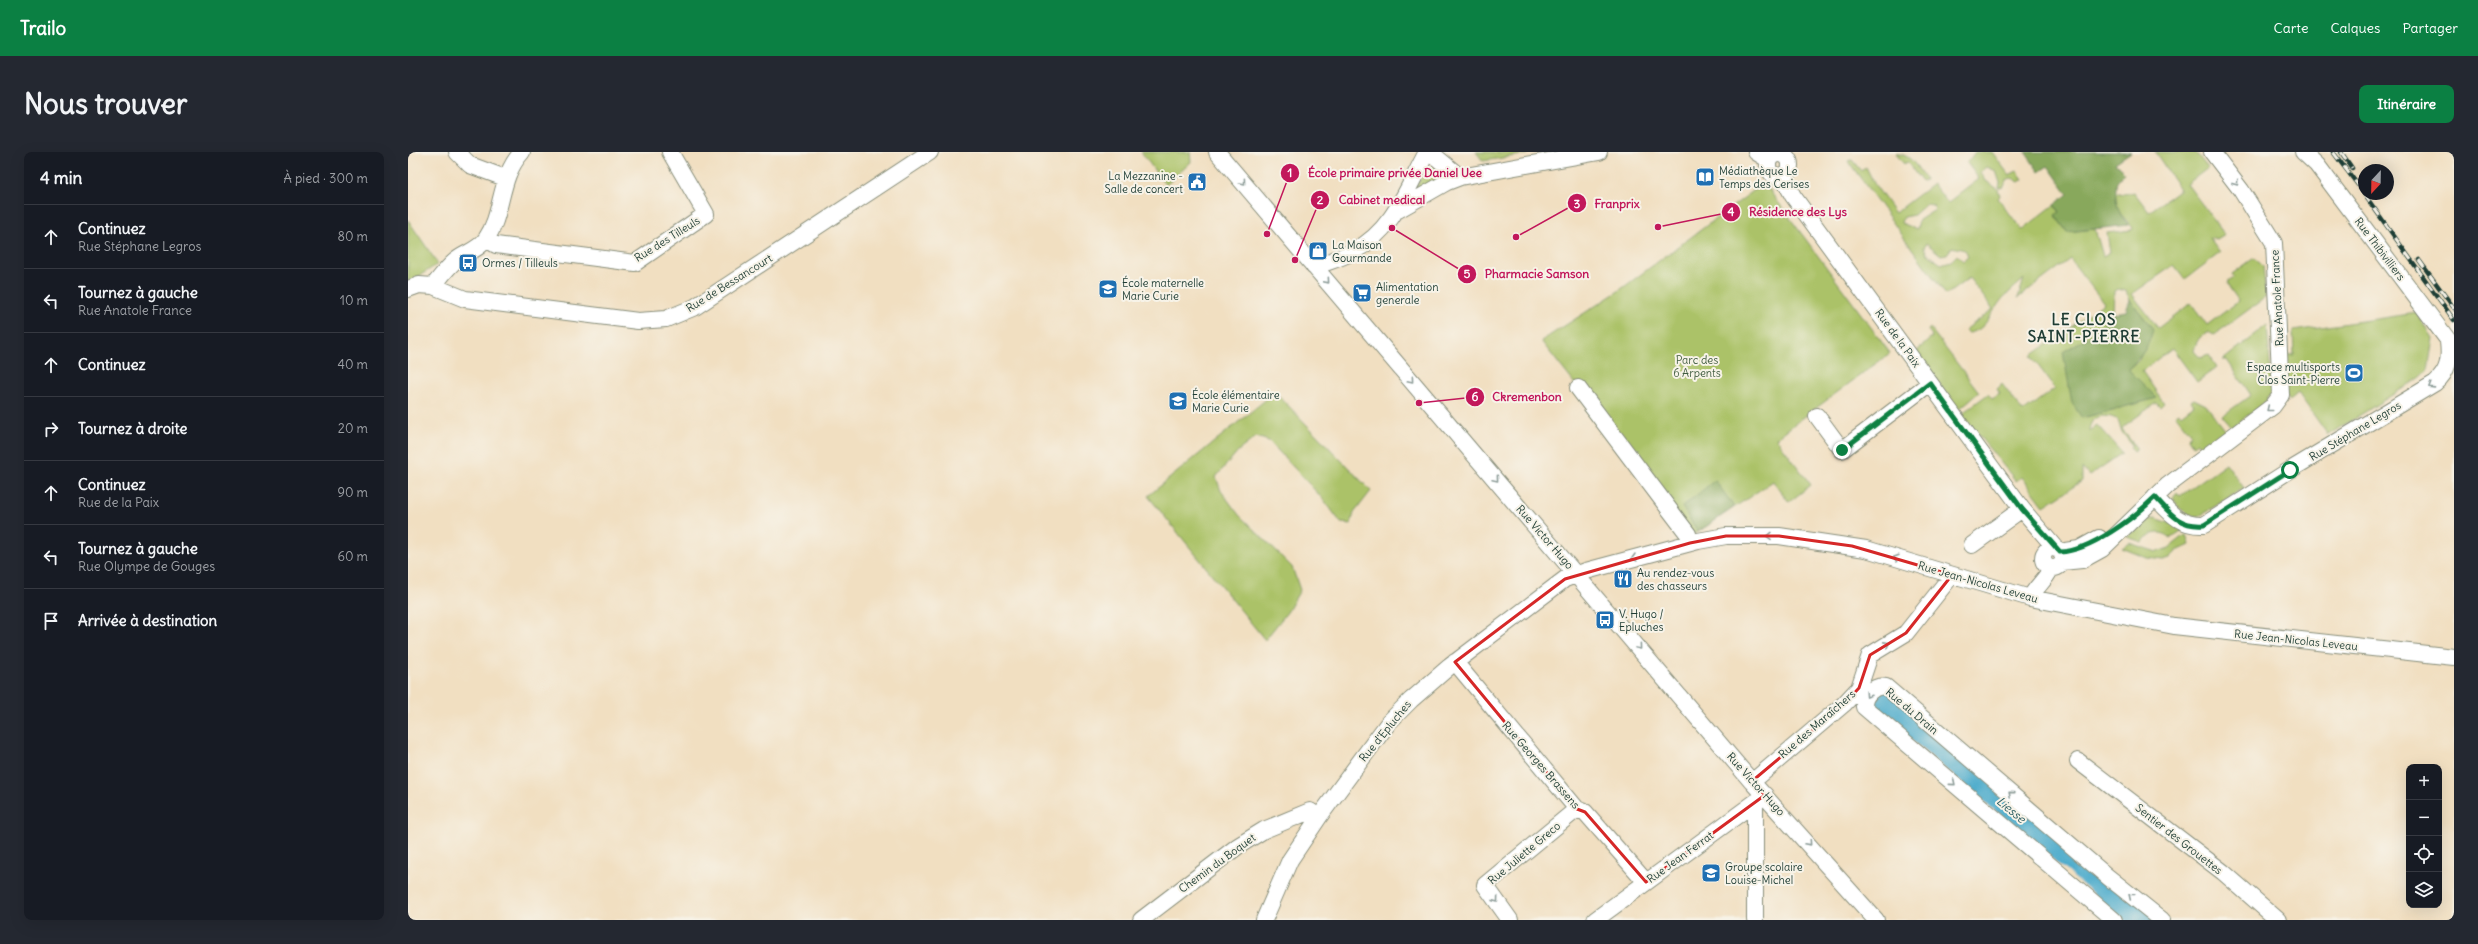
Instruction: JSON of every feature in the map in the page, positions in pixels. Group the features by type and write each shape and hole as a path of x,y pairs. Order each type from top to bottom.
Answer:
{"street":[{"path":"457,152 470,165 505,178"},
{"path":"433,286 454,261 480,246 486,239 491,229 505,178 514,161 522,152"},
{"name":"Rue des Tilleuls","path":"486,239 496,245 635,263 706,214 670,152"},
{"name":"Rue de Bessancourt","path":"408,289 419,285 433,286 465,299 638,321 666,319 695,307 930,152"},
{"name":"Rue Victor Hugo","path":"1217,152 1578,574 1752,782 1760,799 1876,920"},
{"path":"1314,267 1354,251 1375,237 1398,210 1429,152 1460,177"},
{"path":"1398,210 1447,182 1460,177 1599,152"},
{"name":"Rue Anatole France","path":"2053,558 2076,562 2098,552 2121,533 2155,497 2273,406 2281,395 2274,243 2240,190 2212,152"},
{"name":"Rue Thibivilliers","path":"2303,152 2317,165 2451,352"},
{"path":"1763,156 1778,154 1793,155 1790,167 1782,175"},
{"name":"Rue de la Paix","path":"1763,156 1770,170 1775,174 1782,175 1793,196 2026,514 2053,558"},
{"name":"Rue Stéphane Legros","path":"2155,497 2178,520 2191,526 2204,525 2290,470 2435,384 2444,375 2451,352"},
{"path":"1817,416 1842,450 1930,383"},
{"path":"1578,388 1688,534 1690,543"},
{"path":"1972,545 2026,514"},
{"name":"Rue Jean-Nicolas Leveau","path":"1578,574 1690,543 1726,536 1780,536 1866,549 1952,575 2033,592 2174,626 2454,657"},
{"path":"2033,592 2046,579 2053,558"},
{"name":"Rue d'Epluches","path":"1264,920 1290,860 1319,817 1390,722 1410,700 1455,662 1565,579 1578,574"},
{"name":"Rue des Maraîchers","path":"1752,782 1844,704 1859,688 1870,655 1906,634 1952,575"},
{"name":"Rue Georges Brassens","path":"1455,662 1577,809 1585,812 1646,882"},
{"name":"Rue du Drain","path":"2114,920 1864,707 1865,699 1869,693 1877,687 1886,687 2102,872 2162,920"},
{"name":"Sentier des Grouettes","path":"2078,761 2223,872 2278,920"},
{"path":"1755,920 1760,799"},
{"name":"Rue Jean Ferrat","path":"1595,920 1760,799"},
{"name":"Rue Juliette Greco","path":"1510,920 1485,885 1577,809"},
{"name":"Chemin du Boquet","path":"1141,920 1238,846 1264,830 1310,811 1319,817"}],"highlighted area":[{"path":"1726,536 1779,536 1852,546 1952,575 1906,633 1870,655 1859,688 1844,704 1751,782 1765,795 1646,882 1585,812 1577,809 1455,662 1565,579 1690,543"}],"green space":[{"path":"1141,152 1190,152 1191,162 1166,185"},
{"path":"1476,152 1527,152 1528,154 1483,161"},
{"path":"1975,152 1992,152 2009,175 2017,171 2023,179 2019,182 2012,178 2008,179 2003,187 1999,188 2000,183 1996,171 1987,167 1981,172 1986,181 1998,189 2000,196 1998,198 2022,230 2054,205 2059,213 2055,215 2067,232 2095,229 2103,256 2110,252 2107,233 2132,230 2133,228 2118,211 2115,192 2123,194 2134,192 2149,212 2180,189 2155,152 2195,152 2208,168 2187,184 2225,235 2217,240 2209,238 2220,253 2185,279 2174,265 2132,294 2158,328 2191,303 2207,325 2239,301 2226,283 2234,277 2232,274 2254,258 2263,266 2266,297 2214,335 2208,332 2202,335 2197,342 2194,351 2200,358 2209,355 2217,367 2197,382 2172,348 2142,371 2164,403 2160,407 2156,403 2122,429 2137,449 2133,452 2130,447 2132,445 2122,432 2118,420 2104,416 2095,419 2090,426 2089,431 2097,425 2122,453 2089,476 2082,468 2082,481 2044,506 2022,477 2016,481 1961,414 1988,394 1992,399 2000,394 1997,389 2002,384 2023,412 2055,388 2031,356 2104,303 2070,259 2018,298 2024,279 2007,294 1981,328 1969,333 1965,330 1993,309 1969,278 1946,295 1848,161 1852,160 1861,171 1866,167 1875,185 1895,213 1933,184 1948,203 1979,179 1967,163","holes":["1926,204 1933,205 1935,210 1919,220 1917,229 1901,223 1903,217 1914,215","1926,243 1941,255 1947,254 1952,247 1965,250 1968,257 1963,261 1957,255 1951,261 1941,264 1927,254 1924,247","2118,289 2126,291 2130,300 2153,329 2139,360 2128,369 2157,398 2082,418 2063,352 2093,334 2113,313 2114,291"]},
{"path":"2025,152 2131,152 2115,163 2125,173 2117,181 2116,199 2121,215 2129,225 2067,232 2055,215 2059,212 2054,205 2068,194 2048,166 2039,172"},
{"path":"1896,154 1906,156 1914,162 1926,180 1922,182 1907,162 1904,164"},
{"path":"1433,166 1443,175 1410,199 1426,167"},
{"name":"Parc des 6 Arpents","path":"1764,183 1890,353 1776,438 1811,485 1789,502 1773,481 1694,535 1541,341 1617,292"},
{"path":"408,220 438,264 408,283"},
{"path":"2130,300 2153,329 2144,351 2128,369 2157,398 2082,418 2072,403 2063,352 2093,334 2113,313 2126,311"},
{"name":"Espace multisports Clos Saint-Pierre","path":"2417,313 2433,338 2428,370 2421,377 2328,435 2298,393 2290,400 2284,395 2284,354 2294,355 2293,331"},
{"path":"2267,325 2272,391 2266,402 2232,427 2222,416 2251,395 2227,360 2223,360"},
{"path":"1930,328 1979,392 1958,410 1916,352 1932,337 1928,330"},
{"path":"1275,392 1371,491 1354,513 1351,524 1341,523 1324,500 1269,441 1256,437 1238,451 1216,477 1221,491 1239,515 1292,567 1300,590 1288,611 1265,640 1148,496"},
{"path":"2194,399 2206,405 2226,431 2201,449 2197,443 2193,446 2188,438 2190,433 2175,414 2178,412 2181,415 2194,405 2191,401"},
{"path":"2226,463 2244,488 2198,517 2186,513 2176,504 2173,497 2177,492 2180,496"},
{"path":"1715,480 1734,507 1698,532 1682,507"},
{"path":"2155,518 2185,528 2171,538 2160,533 2152,534 2142,542 2127,537 2149,519"},
{"path":"2187,535 2190,545 2177,551 2170,558 2163,560 2147,558 2122,548 2129,543 2157,552 2169,548"}],"waterway":[{"name":"Liesse","path":"1880,699 2142,920"}],"railway":[{"path":"2333,152 2358,185"},
{"path":"2341,152 2352,168"},
{"path":"2368,200 2454,320"},
{"path":"2419,260 2454,308"}],"place":[{"name":"Médiathèque Le Temps des Cerises","path":"1705,177"},
{"name":"La Mezzanine - Salle de concert","path":"1197,182"},
{"name":"Résidence des Lys","path":"1658,227"},
{"name":"Pharmacie Samson","path":"1392,228"},
{"name":"École primaire privée Daniel Uee","path":"1267,234"},
{"name":"Franprix","path":"1516,237"},
{"name":"La Maison Gourmande","path":"1318,251"},
{"name":"Cabinet medical","path":"1295,260"},
{"name":"Ormes / Tilleuls","path":"468,263"},
{"name":"École maternelle Marie Curie","path":"1108,289"},
{"name":"Alimentation generale","path":"1362,293"},
{"name":"Espace multisports Clos Saint-Pierre","path":"2354,373"},
{"name":"École élémentaire Marie Curie","path":"1178,401"},
{"name":"Ckremenbon","path":"1419,403"},
{"name":"Au rendez-vous des chasseurs","path":"1623,579"},
{"name":"V. Hugo / Epluches","path":"1605,620"},
{"name":"Groupe scolaire Louise-Michel","path":"1711,873"}],"district":[{"name":"LE CLOS SAINT-PIERRE","path":"2084,328"}],"route":[{"path":"1842,450 1930,383 2022,509 2038,525 2060,552 2071,552 2088,545 2137,515 2155,497 2178,520 2191,526 2204,525 2290,470"}]}
